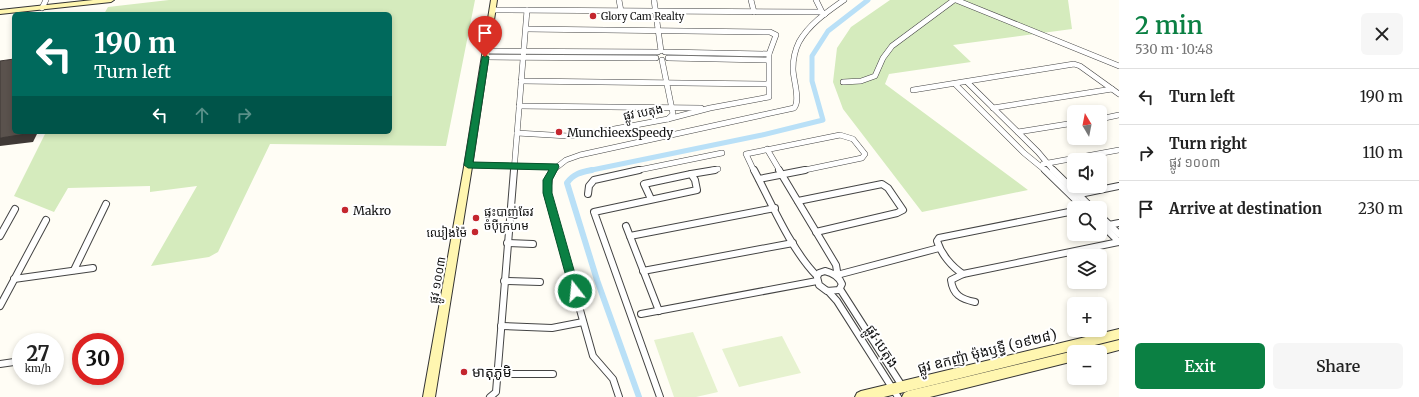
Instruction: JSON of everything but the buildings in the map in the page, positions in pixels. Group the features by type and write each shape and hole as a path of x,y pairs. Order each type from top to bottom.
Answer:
{"main road":[{"path":"0,12 111,0"},
{"name":"ផ្លូវ ១០០៣","path":"429,397 494,0"},
{"name":"ផ្លូវ ឧកញ៉ា ម៉ុងឫទ្ធី (១៩២៨)","path":"902,393 1119,334"},
{"path":"1107,348 1119,345"},
{"name":"ផ្លូវ ឧកញ៉ា ម៉ុងឫទ្ធី (១៩២៨)","path":"862,397 902,393 1067,358"}],"street":[{"path":"42,8 46,0"},
{"path":"619,0 620,11"},
{"path":"654,0 661,52"},
{"path":"750,0 754,12"},
{"path":"816,0 823,13"},
{"path":"619,397 613,379 593,356 547,193 548,180 555,167 564,160 580,155 793,108 796,106 797,101 792,71 796,50 802,37 823,13 844,0"},
{"path":"843,82 861,81 875,76 883,58 892,46 955,0 1119,66"},
{"path":"493,10 823,13"},
{"path":"490,397 496,392 498,374 507,243 527,10"},
{"path":"521,81 768,84 769,54 776,37 775,34 770,32 526,30"},
{"path":"486,54 661,52 769,54"},
{"path":"661,52 669,56 668,58"},
{"path":"661,52 655,55 659,59 673,114 668,119"},
{"path":"524,54 659,59 768,60"},
{"path":"913,90 1074,64 1080,66 1119,94"},
{"path":"967,82 1038,152 1042,164"},
{"name":"ផ្លូវ បេតុង","path":"517,133 568,136 668,119 710,108 769,97 768,84"},
{"path":"955,84 1024,153 1042,164 1082,201"},
{"path":"993,108 1112,89"},
{"path":"519,106 710,108"},
{"path":"1107,118 1119,116"},
{"path":"1018,132 1067,124"},
{"path":"759,179 782,174 862,158 864,154 853,138 840,134 766,149 746,154 759,179 775,208 793,243 821,287 828,291 835,291 840,288 841,282 836,275 836,265 782,174 766,149"},
{"path":"1042,164 1119,150"},
{"path":"588,194 588,186 594,180 722,153"},
{"path":"468,165 555,167"},
{"path":"651,199 644,184 718,168"},
{"path":"660,397 594,212 697,190 695,180 691,174"},
{"path":"798,201 882,184 888,188 903,210 897,213 816,232"},
{"path":"1074,195 1119,186"},
{"path":"1074,195 1079,201"},
{"path":"74,270 106,204"},
{"path":"630,236 775,208"},
{"path":"0,236 15,209"},
{"path":"963,274 957,270 939,248 937,241 943,237 1067,212"},
{"path":"0,306 46,220"},
{"path":"1109,225 1119,223"},
{"path":"1109,225 1119,234"},
{"path":"626,226 658,311"},
{"path":"1107,230 1119,242"},
{"path":"975,302 964,300 954,293 950,280 963,274 1119,242"},
{"path":"507,243 533,244"},
{"path":"643,271 793,243"},
{"path":"641,314 806,282 817,279 823,272 836,275 939,248"},
{"path":"14,279 93,268"},
{"path":"504,281 540,282"},
{"name":"ផ្លូវ បេតុង","path":"840,288 902,393"},
{"name":"ផ្លូវ បេតុង","path":"828,291 837,301 902,393"},
{"path":"501,326 552,328 583,322"},
{"path":"0,364 12,362"},
{"path":"498,374 553,374"}],"green space":[{"path":"169,0 475,0 446,146 270,144 218,252 209,257 151,266 197,186 150,192 150,186 68,188 54,212 14,196 45,134 392,134 392,12 105,12 108,7"},
{"path":"890,0 1068,0 1072,29 953,45 971,62 889,74 885,84 1028,190 922,212 843,109 833,82 837,48 851,27"},
{"path":"693,332 718,392 696,397 674,397 654,340"},
{"path":"782,336 801,373 739,387 722,349"}],"waterway":[{"path":"587,171 762,135 823,120 812,81 812,56 828,31 868,0"},
{"path":"592,170 572,177 567,183 597,280 639,397"}],"place":[{"name":"Glory Cam Realty","path":"593,16"},
{"name":"MunchieexSpeedy","path":"559,132"},
{"name":"Makro","path":"345,210"},
{"name":"ផ្ទះបាញ់ឆែវ ចំប៉ីក្រហម","path":"476,218"},
{"name":"ឈៀងម៉ៃ","path":"475,232"},
{"name":"មាតុភូមិ","path":"464,372"}],"route":[{"path":"485,57 468,165 555,167 552,170 548,180 547,193 575,291"}]}
